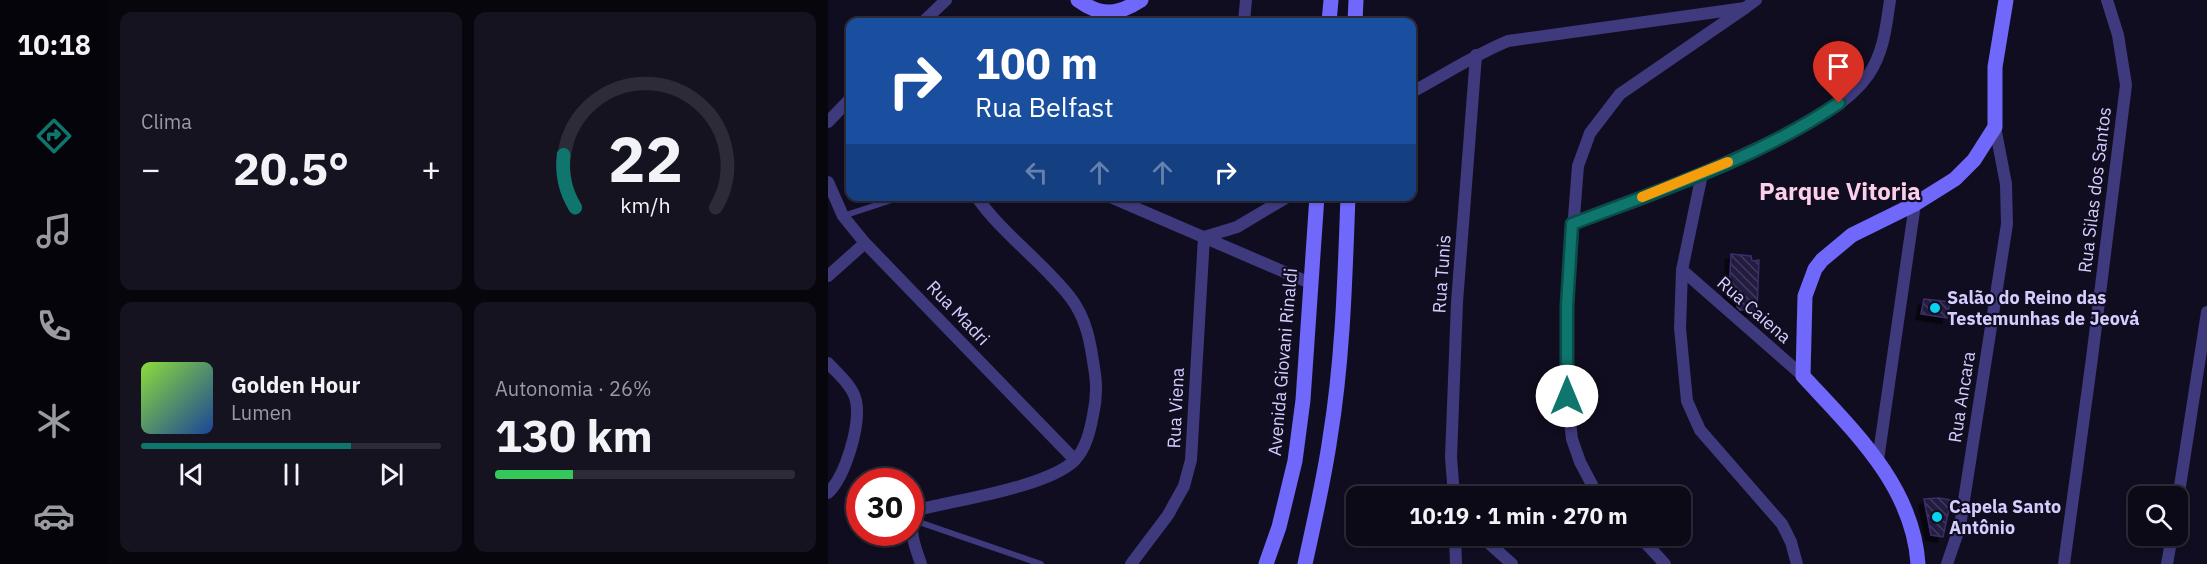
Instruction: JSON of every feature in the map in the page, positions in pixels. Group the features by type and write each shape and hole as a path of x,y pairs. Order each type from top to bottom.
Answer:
{"street":[{"path":"927,18 946,0"},
{"path":"1078,0 1106,13 1123,11 1141,0"},
{"path":"1244,18 1246,0"},
{"path":"1329,18 1331,0"},
{"path":"1355,18 1356,0"},
{"path":"1593,486 1580,462 1572,439 1567,396 1567,306 1578,166 1590,132 1620,94 1756,0"},
{"path":"1572,224 1702,174 1810,122 1853,93 1879,57 1890,0"},
{"path":"1918,564 1917,546 1904,504 1878,460 1803,376 1805,296 1815,269 1822,260 1852,235 1915,204 1954,179 1974,160 1995,127 1995,67 2006,0"},
{"name":"Rua Silas dos Santos","path":"2064,564 2126,85 2118,35 2107,0"},
{"path":"1416,90 1447,74 1476,55 1508,41 1745,8"},
{"name":"Rua Tunis","path":"1453,486 1451,457 1457,302 1476,55"},
{"path":"828,122 846,103"},
{"name":"Rua Ancara","path":"1947,564 1960,526 2007,224 2006,184 1995,127"},
{"path":"1702,174 1682,270 1680,328 1687,401 1700,430 1782,524 1791,542 1797,564"},
{"name":"Rua Madri","path":"828,182 843,216 865,243 1075,460"},
{"path":"924,509 1035,481 1060,471 1075,460 1090,431 1096,381 1089,333 1071,298 981,201"},
{"path":"1120,201 1310,283"},
{"path":"1204,237 1236,227 1280,201"},
{"name":"Avenida Giovani Rinaldi","path":"1266,564 1279,527 1295,461 1303,400 1317,201"},
{"path":"1305,564 1330,438 1336,389 1344,302 1348,201"},
{"path":"1878,460 1915,204"},
{"name":"Rua Viena","path":"1131,564 1168,515 1184,486 1191,460 1204,237"},
{"path":"828,276 865,243"},
{"name":"Rua Caiena","path":"1682,270 1803,376"},
{"path":"2180,486 2207,312"},
{"path":"828,363 849,386 856,401 855,428 848,458 834,488 828,493"},
{"path":"916,546 921,564"},
{"path":"1455,546 1456,564"},
{"path":"1492,546 1512,564"},
{"path":"1648,546 1665,564"},
{"path":"2167,564 2170,546"}],"lane":[{"path":"843,216 889,201"},
{"path":"924,524 1041,564"}],"building":[{"path":"1731,254 1751,256 1752,261 1759,260 1757,311 1740,310 1736,300 1729,298"},
{"name":"Salão do Reino das Testemunhas de Jeová","path":"1924,299 1950,302 1947,318 1921,314"},
{"name":"Capela Santo Antônio","path":"1924,499 1951,500 1943,537 1931,535"}],"slow traffic":[{"path":"1642,197 1728,162"}],"place":[{"name":"Salão do Reino das Testemunhas de Jeová","path":"1935,308"},
{"name":"Capela Santo Antônio","path":"1937,517"}],"district":[{"name":"Parque Vitoria","path":"1840,192"}],"route":[{"path":"1567,396 1567,306 1572,224 1702,174 1810,122 1839,103"}]}
